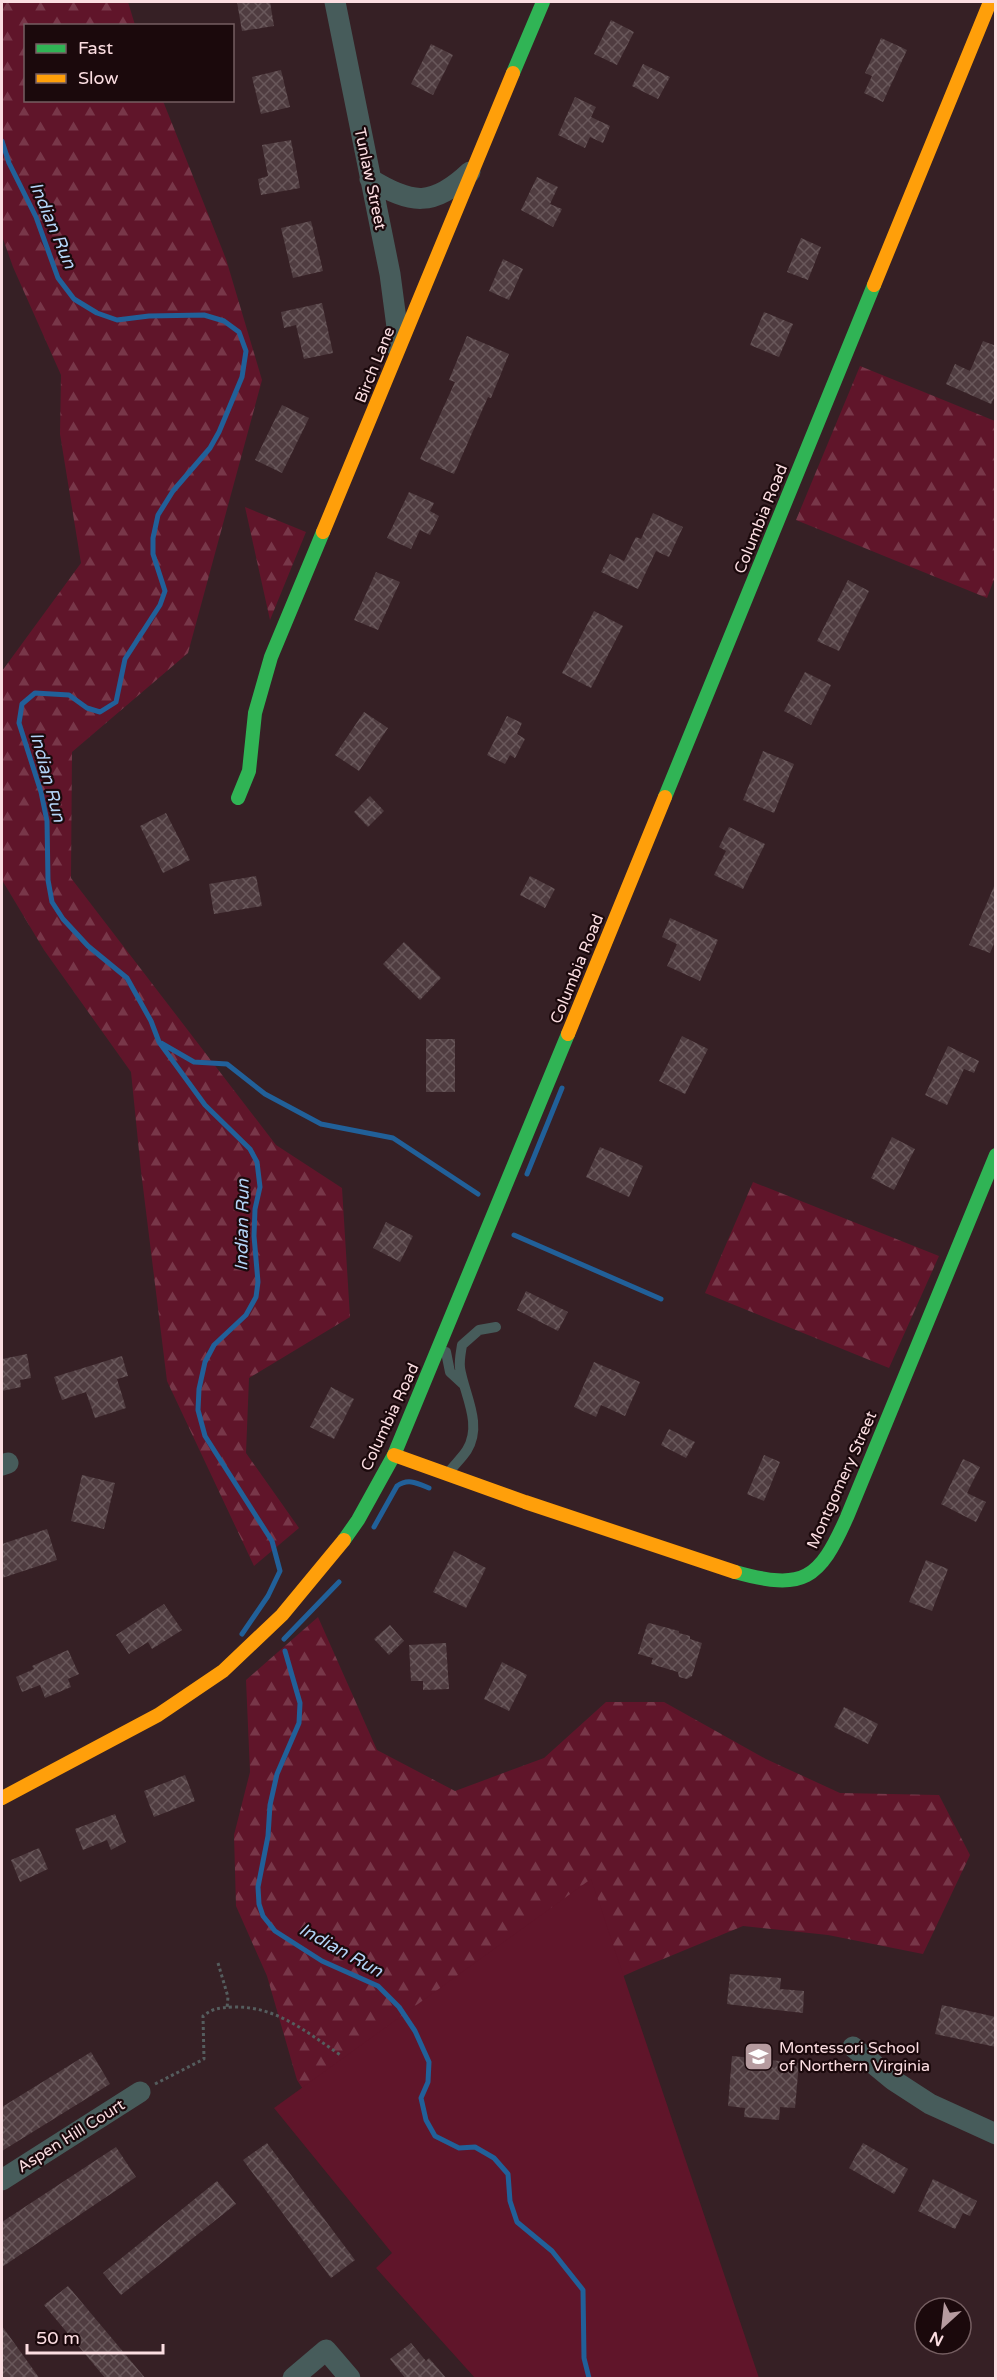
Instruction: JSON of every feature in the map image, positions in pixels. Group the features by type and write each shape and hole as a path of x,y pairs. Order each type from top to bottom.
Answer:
{"street":[{"name":"Tunlaw Street","path":"335,2 390,274 397,327 396,358"},
{"name":"Birch Lane","path":"238,798 249,771 257,704 270,657 543,2"},
{"name":"Columbia Road","path":"2,1798 158,1715 223,1671 282,1615 328,1561 358,1520 394,1455 990,2"},
{"path":"370,179 407,198 423,199 440,195 453,188 473,170"},
{"name":"Montgomery Street","path":"394,1455 520,1501 773,1581 800,1579 812,1574 820,1568 830,1554 847,1517 996,1155"},
{"path":"853,2047 893,2080 930,2104 996,2134"},
{"name":"Aspen Hill Court","path":"2,2180 140,2092"},
{"path":"292,2379 326,2350 350,2379"}],"lane":[{"path":"446,1475 468,1449 472,1432 473,1416 459,1364 462,1345 479,1330 496,1327"},
{"path":"462,1345 443,1339 450,1372 463,1384"}],"path":[{"path":"218,1964 228,1997 227,2008"},
{"path":"140,2092 204,2059 203,2016 212,2008 252,2007 276,2014 342,2056"}],"green space":[{"path":"2,2 128,2 135,24 24,24 24,102 163,102 226,259 262,380 188,653 72,752 71,878 276,1145 342,1188 350,1317 249,1378 246,1453 299,1528 254,1566 167,1381 131,1072 44,950 2,880 2,671 81,563 60,434 61,375 13,267 2,236"},
{"path":"860,366 995,421 995,577 987,598 796,520"},
{"path":"245,507 306,532 270,620"},
{"path":"753,1182 939,1256 889,1368 705,1293"},
{"path":"318,1617 377,1750 455,1791 544,1758 606,1702 664,1702 766,1759 840,1793 939,1795 970,1855 923,1954 828,1935 743,1926 528,2018 374,2196 297,2080 267,1976 236,1906 234,1835 250,1772 246,1680"},
{"path":"591,1879 759,2378 475,2378 376,2268 392,2253 274,2108"}],"building":[{"path":"237,2 270,2 274,26 242,31"},
{"path":"611,20 634,32 617,65 594,54"},
{"path":"881,38 907,50 883,102 864,93 872,76 865,73"},
{"path":"431,44 453,55 433,95 411,84"},
{"path":"643,64 670,77 658,99 632,86"},
{"path":"281,70 290,107 261,114 252,77"},
{"path":"575,97 596,107 591,117 610,126 603,143 590,137 585,148 558,135"},
{"path":"291,140 300,188 261,195 258,179 268,176 262,145"},
{"path":"537,177 558,187 550,204 562,209 553,227 521,210"},
{"path":"311,221 323,271 293,278 281,228"},
{"path":"801,238 821,247 808,280 787,272"},
{"path":"503,259 523,269 509,300 489,291"},
{"path":"322,303 333,353 304,359 296,325 284,328 281,312"},
{"path":"764,312 793,324 779,357 750,345"},
{"path":"467,336 509,354 491,398 488,397 454,474 420,459 455,382 449,380"},
{"path":"983,341 996,346 996,394 991,404 946,384 955,364 970,371"},
{"path":"282,405 309,418 282,473 255,460"},
{"path":"409,492 434,503 430,511 439,516 430,535 420,530 411,549 387,538"},
{"path":"653,513 683,527 669,557 656,551 638,589 601,572 610,554 624,561 636,537 641,539"},
{"path":"376,572 400,582 378,630 354,620"},
{"path":"848,580 869,591 839,651 817,641"},
{"path":"594,611 623,626 591,688 562,673"},
{"path":"805,672 831,685 811,725 784,711"},
{"path":"364,712 388,728 359,771 335,755"},
{"path":"507,716 522,723 517,734 525,739 515,758 510,755 505,764 487,755"},
{"path":"763,751 794,764 774,813 743,800"},
{"path":"370,796 384,811 368,827 354,812"},
{"path":"166,813 190,860 163,873 140,826"},
{"path":"729,827 765,844 743,889 714,875 726,851 719,847"},
{"path":"256,876 262,906 214,914 209,884"},
{"path":"530,876 555,889 545,908 520,895"},
{"path":"995,884 996,939 990,953 969,945"},
{"path":"670,918 718,940 700,981 667,966 677,944 662,937"},
{"path":"404,942 441,978 420,1000 383,964"},
{"path":"682,1036 708,1049 685,1094 659,1081"},
{"path":"426,1039 455,1039 455,1092 426,1092"},
{"path":"948,1046 979,1061 974,1073 964,1069 947,1105 925,1095"},
{"path":"892,1137 915,1149 894,1190 871,1178"},
{"path":"600,1147 643,1166 629,1197 586,1177"},
{"path":"386,1222 413,1236 400,1262 373,1248"},
{"path":"526,1291 568,1312 558,1331 517,1310"},
{"path":"27,1354 31,1378 20,1380 21,1387 2,1391 2,1359"},
{"path":"122,1356 128,1376 117,1379 126,1408 95,1418 86,1392 62,1400 54,1377"},
{"path":"594,1362 640,1382 625,1416 601,1405 596,1417 574,1407"},
{"path":"331,1387 354,1399 334,1439 310,1427"},
{"path":"669,1429 695,1442 686,1458 661,1445"},
{"path":"764,1455 780,1462 764,1501 747,1494"},
{"path":"963,1459 980,1467 967,1493 986,1502 976,1522 941,1504"},
{"path":"82,1475 115,1483 104,1529 71,1521"},
{"path":"47,1529 57,1560 2,1578 2,1544"},
{"path":"454,1551 486,1568 466,1608 433,1592"},
{"path":"926,1560 948,1569 932,1611 909,1602"},
{"path":"164,1604 182,1630 152,1649 148,1642 129,1654 116,1635"},
{"path":"649,1623 679,1631 679,1633 690,1636 690,1639 702,1643 692,1676 687,1679 679,1677 678,1672 651,1664 653,1658 638,1654"},
{"path":"390,1625 404,1641 389,1655 374,1639"},
{"path":"446,1643 449,1689 423,1690 423,1681 411,1681 409,1645"},
{"path":"68,1650 79,1674 68,1679 71,1687 45,1698 40,1685 22,1692 16,1677 34,1669 32,1666"},
{"path":"502,1662 527,1675 509,1711 484,1699"},
{"path":"844,1707 878,1724 868,1744 834,1727"},
{"path":"185,1775 195,1801 154,1817 144,1791"},
{"path":"115,1814 126,1842 111,1850 107,1840 83,1850 75,1829"},
{"path":"39,1848 48,1869 20,1882 11,1860"},
{"path":"730,1974 781,1978 780,1989 804,1991 803,2013 727,2004"},
{"path":"942,2005 996,2017 996,2047 935,2034"},
{"path":"91,2052 110,2084 2,2151 2,2107"},
{"path":"732,2056 799,2063 795,2108 780,2107 779,2120 744,2117 745,2108 728,2106"},
{"path":"267,2143 355,2260 331,2278 243,2160"},
{"path":"863,2143 908,2169 894,2194 849,2168"},
{"path":"116,2147 136,2177 2,2267 2,2222"},
{"path":"933,2179 977,2201 970,2216 963,2213 955,2229 918,2211"},
{"path":"217,2181 236,2204 121,2295 103,2273"},
{"path":"68,2286 146,2379 106,2379 44,2305"},
{"path":"2,2326 40,2379 2,2379"},
{"path":"411,2343 426,2361 429,2358 447,2379 406,2379 390,2359"}],"waterway":[{"name":"Indian Run","path":"2,141 9,163 36,217 58,278 74,299 97,313 117,320 149,316 204,315 224,321 239,332 246,351 242,377 219,432 210,448 173,491 158,515 153,538 153,554 165,591 160,605 125,659 116,702 100,712 87,708 69,695 35,693 22,704 19,723 41,792 47,821 48,880 52,902 63,919 88,946 127,978 151,1021 159,1042 205,1105 250,1149 257,1162 260,1187 255,1209 254,1236 258,1282 256,1297 246,1315 214,1345 205,1362 199,1389 198,1410 205,1436 272,1541 280,1571 268,1596 242,1634"},
{"path":"161,1043 194,1062 227,1064 265,1094 321,1124 393,1138 478,1194"},
{"path":"527,1174 562,1088"},
{"path":"514,1235 661,1299"},
{"path":"374,1527 397,1486 409,1482 429,1488"},
{"path":"284,1639 339,1582"},
{"name":"Indian Run","path":"285,1651 300,1703 299,1723 277,1774 270,1805 268,1836 258,1887 259,1904 263,1916 275,1931 322,1961 378,1986 399,2007 415,2031 429,2062 428,2082 421,2098 426,2120 435,2136 459,2148 475,2147 494,2158 508,2174 510,2201 517,2222 552,2251 583,2290 584,2358 589,2378"}],"traffic: fast":[{"path":"513,73 543,2"},
{"path":"665,797 874,285"},
{"path":"238,798 249,771 255,713 271,657 323,532"},
{"path":"344,1540 358,1520 394,1455 568,1034"},
{"path":"735,1572 758,1578 793,1580 817,1567 827,1555 847,1517 996,1155"}],"traffic: slow":[{"path":"874,285 990,2"},
{"path":"323,532 513,73"},
{"path":"568,1034 665,797"},
{"path":"394,1455 525,1502 735,1572"},
{"path":"2,1798 158,1715 223,1671 282,1615 344,1540"}],"place":[{"name":"Montessori School of Northern Virginia","path":"758,2057"}]}
